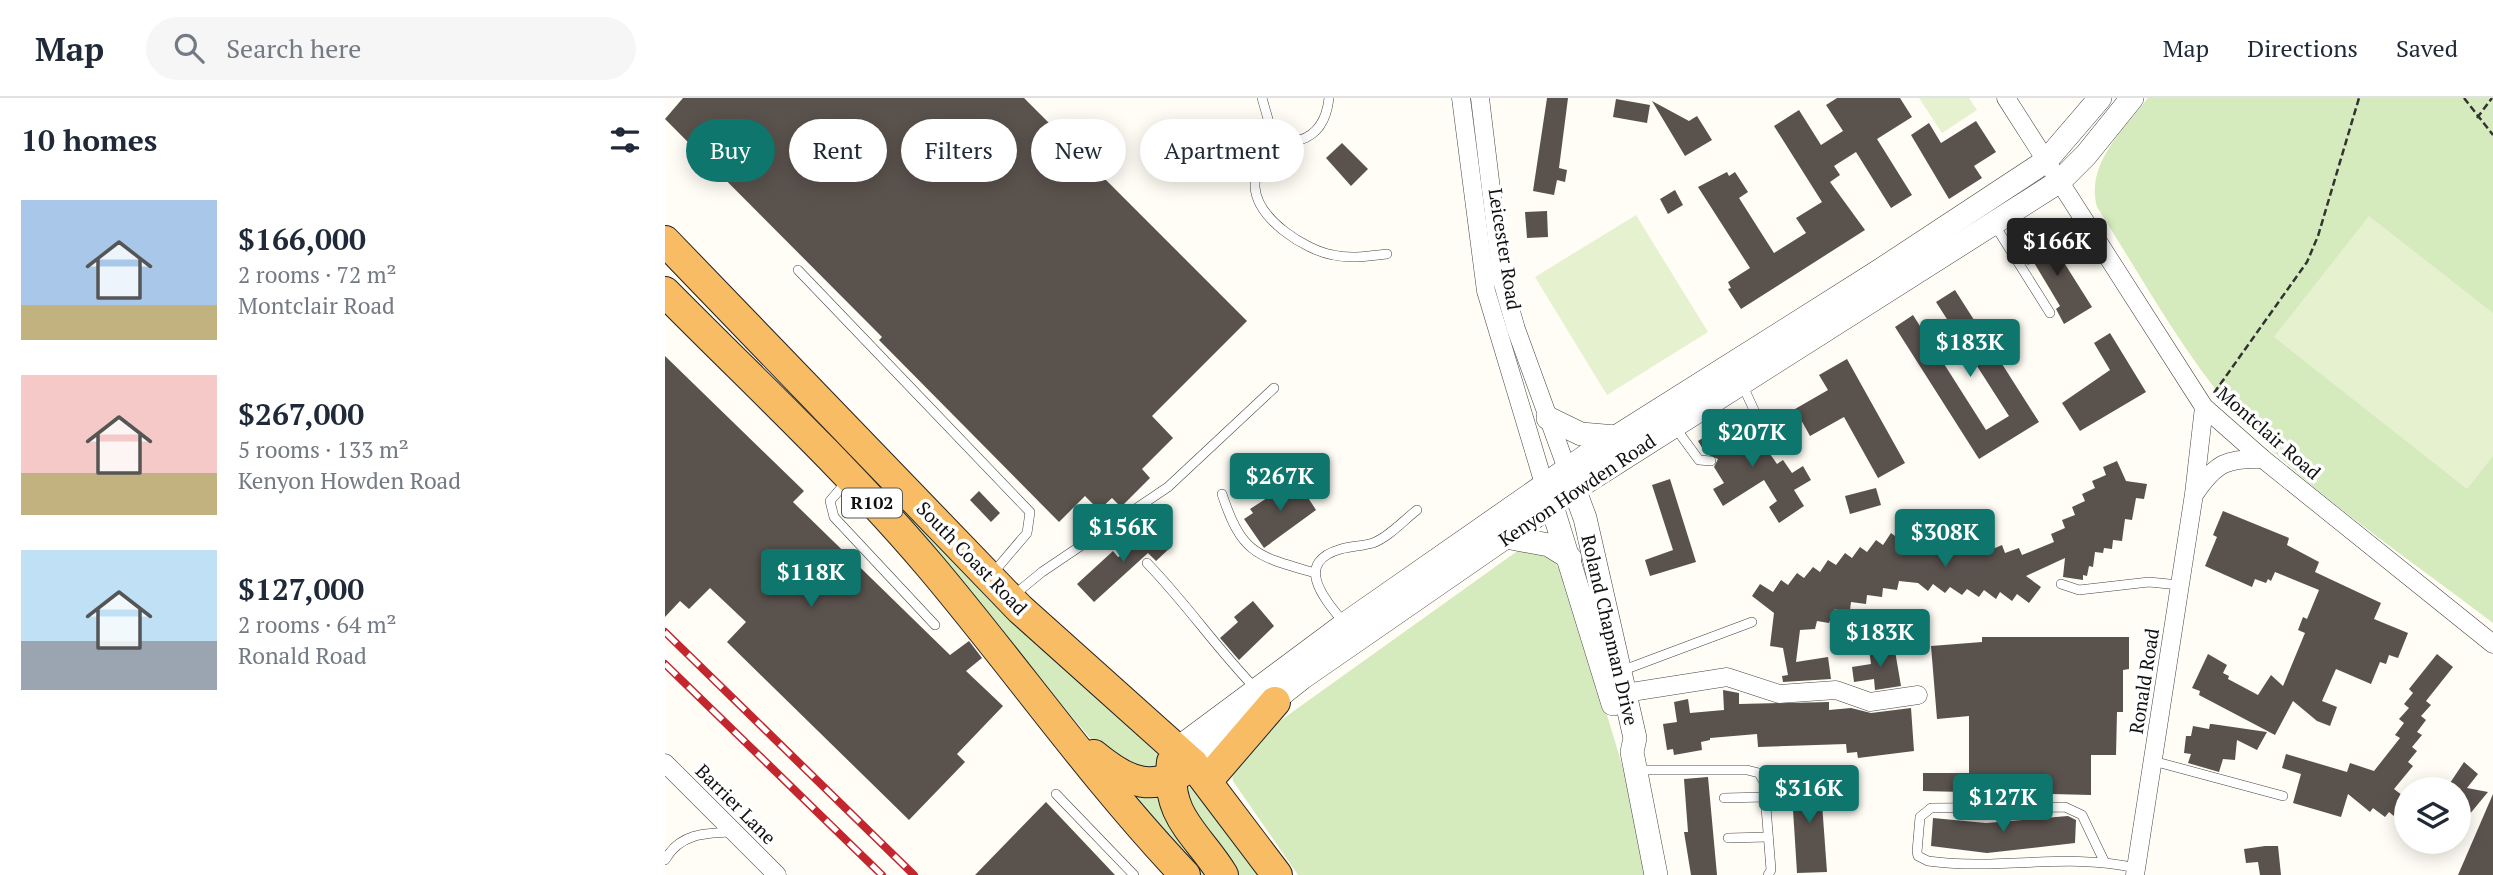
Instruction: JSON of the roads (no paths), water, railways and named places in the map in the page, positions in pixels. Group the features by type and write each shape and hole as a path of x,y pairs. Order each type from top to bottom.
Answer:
{"highway":[{"name":"South Coast Road","path":"665,241 862,467 929,564 1062,728 1126,813 1185,875"},
{"name":"South Coast Road","path":"665,292 989,576 1186,769 1277,875"},
{"path":"1062,728 1123,777 1149,782 1186,769 1265,695"},
{"path":"1186,769 1179,817 1223,875"}],"street":[{"name":"Leicester Road","path":"1461,98 1486,291 1548,494"},
{"name":"Leicester Road","path":"1480,98 1502,280 1571,479"},
{"name":"Montclair Road","path":"2006,98 2204,407 2493,644"},
{"name":"Kenyon Howden Road","path":"1881,282 2046,161 2099,98"},
{"name":"Kenyon Howden Road","path":"1186,769 1265,695 1548,494 1881,282 1994,223 2060,181 2086,155 2131,98"},
{"name":"Ronald Road","path":"2136,871 2194,494 2204,407"},
{"name":"Kenyon Howden Road","path":"1571,479 1616,437 1668,416"},
{"path":"1548,418 1581,434 1616,437"},
{"name":"Ronald Road","path":"2194,494 2212,469 2231,460 2263,458"},
{"name":"Roland Chapman Drive","path":"1571,479 1585,518 1635,738 1634,761 1655,875"},
{"name":"Kenyon Howden Road","path":"1352,631 1506,537 1548,494"},
{"name":"Roland Chapman Drive","path":"1548,494 1570,558 1624,741 1634,761"},
{"path":"1506,537 1549,545 1570,558"},
{"path":"1622,682 1727,677 1779,694 1836,690 1870,702 1918,695"},
{"name":"Barrier Lane","path":"665,763 777,875"}],"lane":[{"path":"1262,98 1266,119"},
{"path":"1304,139 1311,136 1321,124 1329,98"},
{"path":"1256,182 1260,203 1272,220 1314,251 1336,256 1387,254"},
{"path":"1994,223 2050,313"},
{"path":"797,271 1030,512 1027,533 989,576"},
{"path":"1735,374 1759,421 1751,434"},
{"path":"1010,598 1042,572 1168,487 1274,387"},
{"path":"1668,416 1699,460 1711,461"},
{"path":"862,467 830,500 834,517 935,625"},
{"path":"1222,494 1231,520 1254,551 1262,557 1315,573"},
{"path":"1315,573 1330,554 1374,542 1417,510"},
{"path":"1147,563 1188,605 1202,628 1265,695"},
{"path":"1315,573 1321,595 1352,631"},
{"path":"2061,584 2079,590 2149,582 2179,585"},
{"path":"1622,682 1752,622"},
{"path":"1634,761 1755,771 1762,777 1765,797 1771,870 1768,875"},
{"path":"2153,761 2283,796"},
{"path":"1056,794 1134,875"},
{"path":"1724,798 1765,797"},
{"path":"2104,861 2082,815 2065,807 1931,808 1920,817 1917,852 1918,856 1927,860 1998,865 2104,861 2136,871"},
{"path":"665,860 672,848 684,839 705,833 733,832"},
{"path":"1728,838 1768,837"}],"railway":[{"path":"665,632 914,875"},
{"path":"665,664 882,875"}]}
